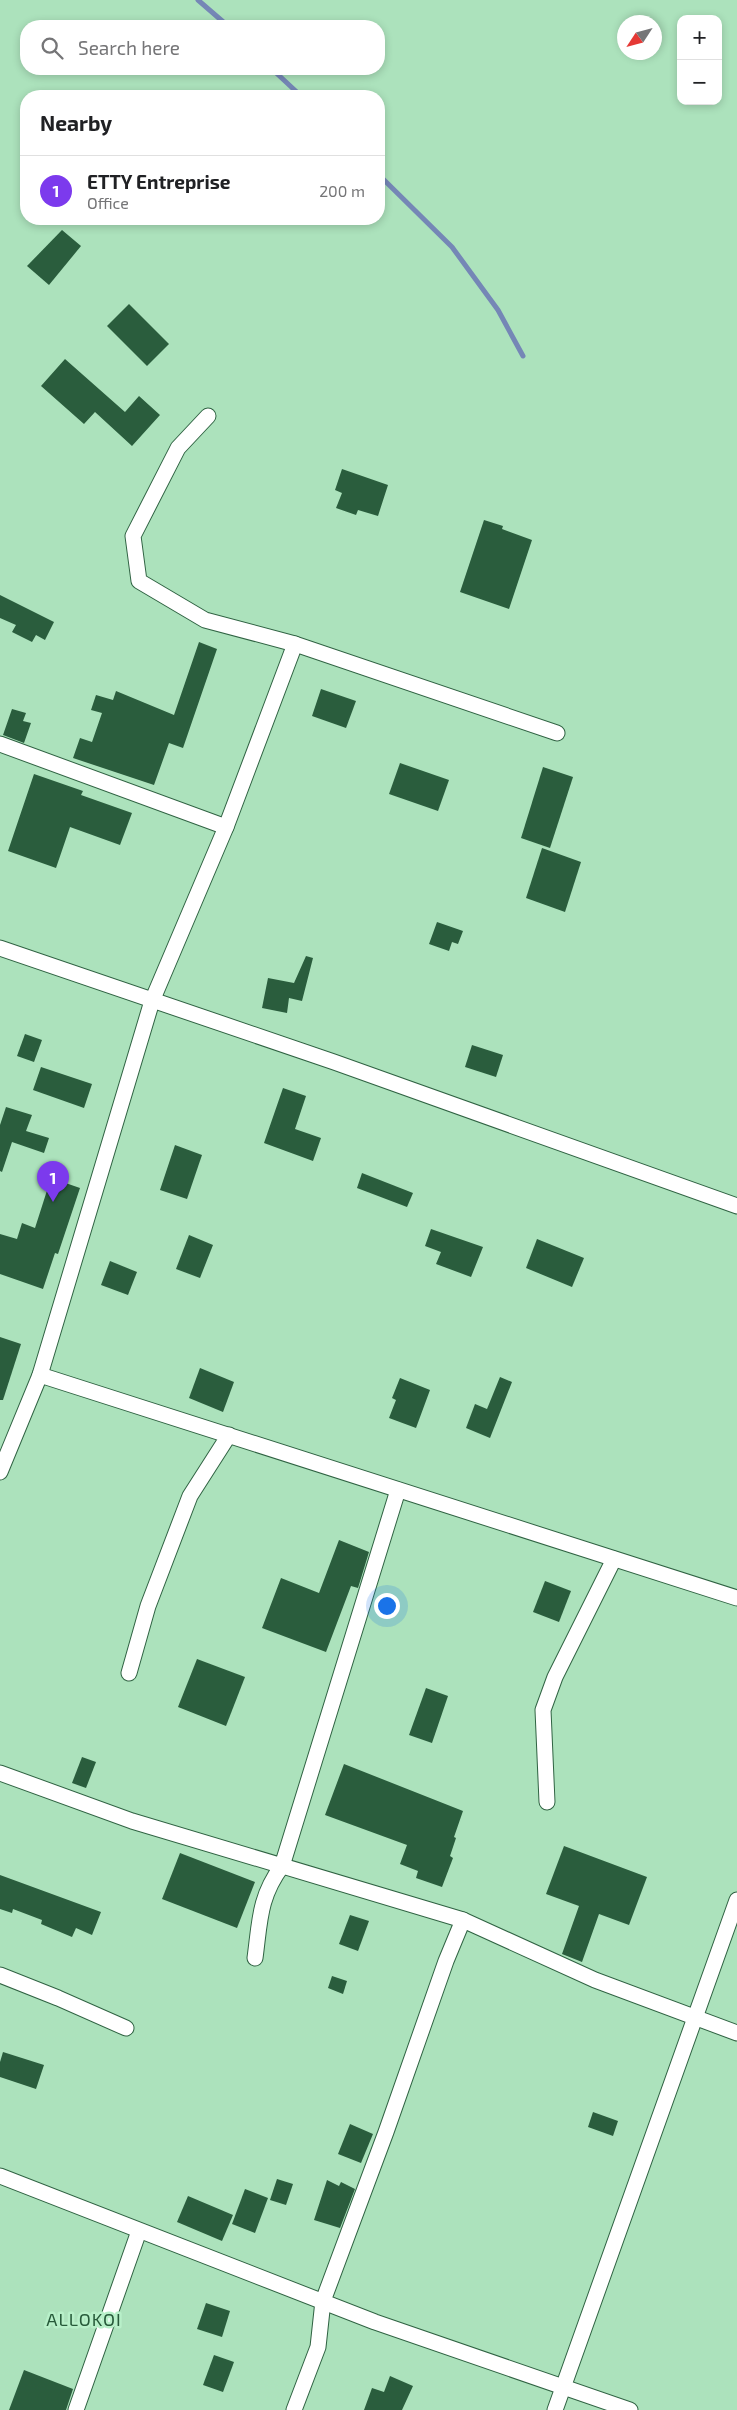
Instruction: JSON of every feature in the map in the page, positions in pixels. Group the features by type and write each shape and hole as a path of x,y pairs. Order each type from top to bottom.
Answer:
{"street":[{"path":"208,416 178,448 133,536 139,581 205,620 295,644 557,733"},
{"path":"0,1472 40,1375 152,1001 226,827 295,644"},
{"path":"0,744 226,827"},
{"path":"0,948 334,1062 737,1206"},
{"path":"40,1375 737,1598"},
{"path":"129,1673 148,1606 190,1496 229,1435"},
{"path":"255,1958 264,1897 271,1880 282,1866 398,1490"},
{"path":"547,1802 543,1710 555,1677 614,1559"},
{"path":"0,1773 132,1821 464,1920 595,1980 693,2019 737,2033"},
{"path":"555,2410 737,1900"},
{"path":"294,2410 318,2347 323,2301 386,2132 446,1961 464,1920"},
{"path":"0,1976 58,1998 126,2028"},
{"path":"0,2176 375,2322 630,2410"},
{"path":"76,2410 139,2231"}],"building":[{"path":"62,230 81,246 49,285 27,266"},
{"path":"129,304 169,344 147,366 107,326"},
{"path":"65,359 125,412 139,396 160,415 132,446 95,412 84,424 41,386"},
{"path":"342,469 388,485 378,516 358,510 356,515 336,508 342,493 335,490"},
{"path":"484,520 503,526 502,529 532,540 509,609 460,592"},
{"path":"0,595 54,622 45,640 36,635 32,642 12,632 16,625 0,618"},
{"path":"199,642 217,649 183,748 169,743 154,785 73,758 80,738 92,742 102,713 91,710 96,695 113,700 116,691 174,715"},
{"path":"321,689 356,701 346,728 312,716"},
{"path":"12,709 26,713 23,721 31,723 24,743 3,735"},
{"path":"400,763 449,780 438,811 389,794"},
{"path":"543,767 573,777 550,848 521,838"},
{"path":"34,774 83,791 81,795 132,813 120,845 70,827 56,868 8,851"},
{"path":"542,848 581,862 565,912 526,898"},
{"path":"437,922 463,931 458,944 452,942 449,951 429,944"},
{"path":"306,956 313,958 302,1001 289,998 287,1013 262,1008 268,978 294,983"},
{"path":"25,1034 42,1040 34,1062 17,1056"},
{"path":"472,1045 503,1055 496,1077 465,1067"},
{"path":"41,1067 92,1084 84,1108 33,1090"},
{"path":"283,1088 306,1096 295,1129 321,1138 313,1161 264,1143"},
{"path":"6,1107 32,1115 26,1131 49,1138 44,1153 12,1142 2,1172 0,1171 0,1125"},
{"path":"175,1145 202,1155 187,1199 160,1190"},
{"path":"362,1173 413,1193 407,1207 357,1188"},
{"path":"51,1178 80,1188 58,1254 55,1253 43,1289 0,1274 0,1234 17,1239 22,1223 35,1228"},
{"path":"431,1229 483,1247 471,1277 436,1264 441,1252 425,1246"},
{"path":"189,1235 213,1245 200,1278 176,1269"},
{"path":"537,1239 584,1258 572,1287 526,1268"},
{"path":"110,1261 137,1272 128,1295 101,1285"},
{"path":"0,1337 21,1344 3,1400 0,1400"},
{"path":"200,1368 234,1382 223,1412 189,1398"},
{"path":"500,1377 512,1382 490,1438 466,1428 475,1404 487,1409"},
{"path":"400,1378 430,1390 416,1428 389,1418 396,1400 392,1398"},
{"path":"339,1540 369,1552 358,1588 351,1586 326,1652 262,1628 281,1578 319,1593"},
{"path":"545,1581 571,1591 559,1622 533,1612"},
{"path":"197,1659 245,1677 226,1726 178,1707"},
{"path":"426,1688 448,1696 432,1743 409,1735"},
{"path":"82,1757 96,1762 86,1788 72,1783"},
{"path":"344,1764 463,1811 454,1837 456,1838 450,1856 453,1858 442,1887 416,1878 418,1871 400,1864 407,1845 325,1815"},
{"path":"564,1846 647,1877 629,1925 599,1914 582,1962 562,1954 579,1906 546,1894"},
{"path":"180,1853 255,1882 237,1928 162,1899"},
{"path":"0,1875 101,1912 92,1935 76,1928 72,1937 41,1924 42,1920 13,1909 12,1913 0,1909"},
{"path":"350,1915 369,1921 358,1951 339,1944"},
{"path":"332,1976 347,1981 343,1994 328,1988"},
{"path":"3,2052 44,2065 36,2089 0,2077 0,2062"},
{"path":"593,2112 618,2121 613,2136 588,2127"},
{"path":"350,2124 373,2134 361,2163 338,2154"},
{"path":"277,2179 293,2184 286,2205 270,2200"},
{"path":"327,2180 339,2186 341,2182 355,2189 340,2228 314,2220"},
{"path":"245,2189 268,2198 255,2233 232,2224"},
{"path":"188,2196 233,2215 222,2241 177,2222"},
{"path":"206,2303 230,2311 222,2337 197,2329"},
{"path":"214,2355 234,2362 223,2392 203,2385"},
{"path":"24,2370 73,2389 66,2410 9,2410"},
{"path":"390,2376 413,2386 402,2410 364,2410 372,2388 384,2392"}],"waterway":[{"path":"198,0 221,20"},
{"path":"278,75 295,90"},
{"path":"385,181 452,247 498,310 523,356"}],"place":[{"name":"ETTY Entreprise","path":"53,1202"}],"district":[{"name":"ALLOKOI","path":"84,2319"}]}
